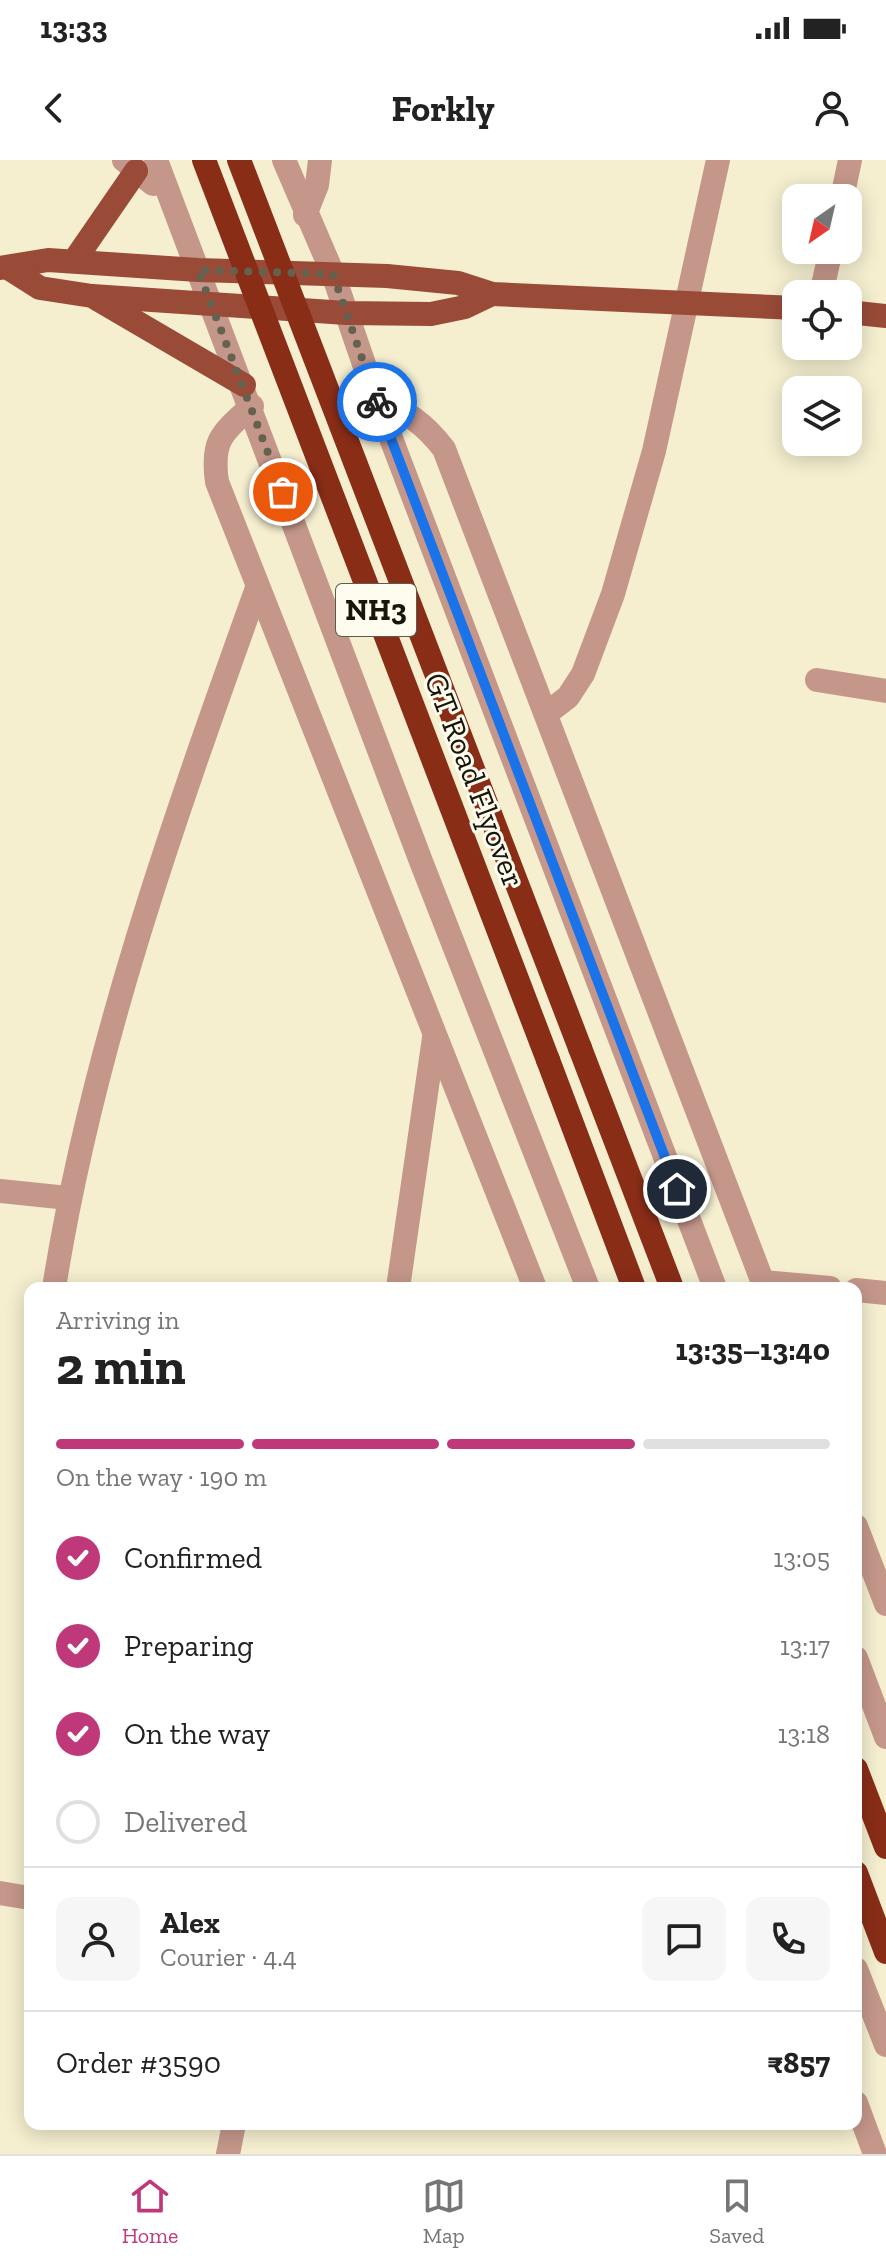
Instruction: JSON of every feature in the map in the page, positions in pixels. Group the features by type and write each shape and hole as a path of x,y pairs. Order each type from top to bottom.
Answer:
{"highway":[{"name":"GT Road Flyover","path":"204,160 632,1282"},
{"name":"GT Road Flyover","path":"239,160 670,1282"},
{"path":"862,1785 886,1847"},
{"path":"862,1889 886,1952"}],"main road":[{"path":"74,261 139,164"},
{"path":"5,268 31,262 74,261 198,270 333,274 433,280 492,294 782,307"},
{"path":"5,268 40,288 92,296 346,313 431,314 465,307 492,294"},
{"path":"92,296 248,396"},
{"path":"862,313 886,316"}],"street":[{"path":"284,160 305,215 333,274 376,399 713,1282"},
{"path":"305,215 317,185 320,160"},
{"path":"546,714 568,697 597,640 654,451 718,160"},
{"path":"845,184 850,160"},
{"path":"139,164 171,198 422,864 586,1282"},
{"path":"248,396 220,435 214,459 217,482 533,1282"},
{"path":"376,399 403,410 426,426 444,449 763,1282"},
{"path":"55,1282 68,1198 141,924 172,825 257,588"},
{"path":"817,680 886,691"},
{"path":"399,1282 434,1035"},
{"path":"0,1191 68,1198"},
{"path":"862,1291 886,1293"},
{"path":"862,1542 886,1604"},
{"path":"862,1674 886,1737"},
{"path":"0,1893 24,1897"},
{"path":"862,1984 886,2045"},
{"path":"862,2119 875,2154"},
{"path":"228,2154 233,2130"}],"way so far":[{"path":"283,492 198,270 333,274 377,402"}],"route":[{"path":"377,402 677,1189"}]}
